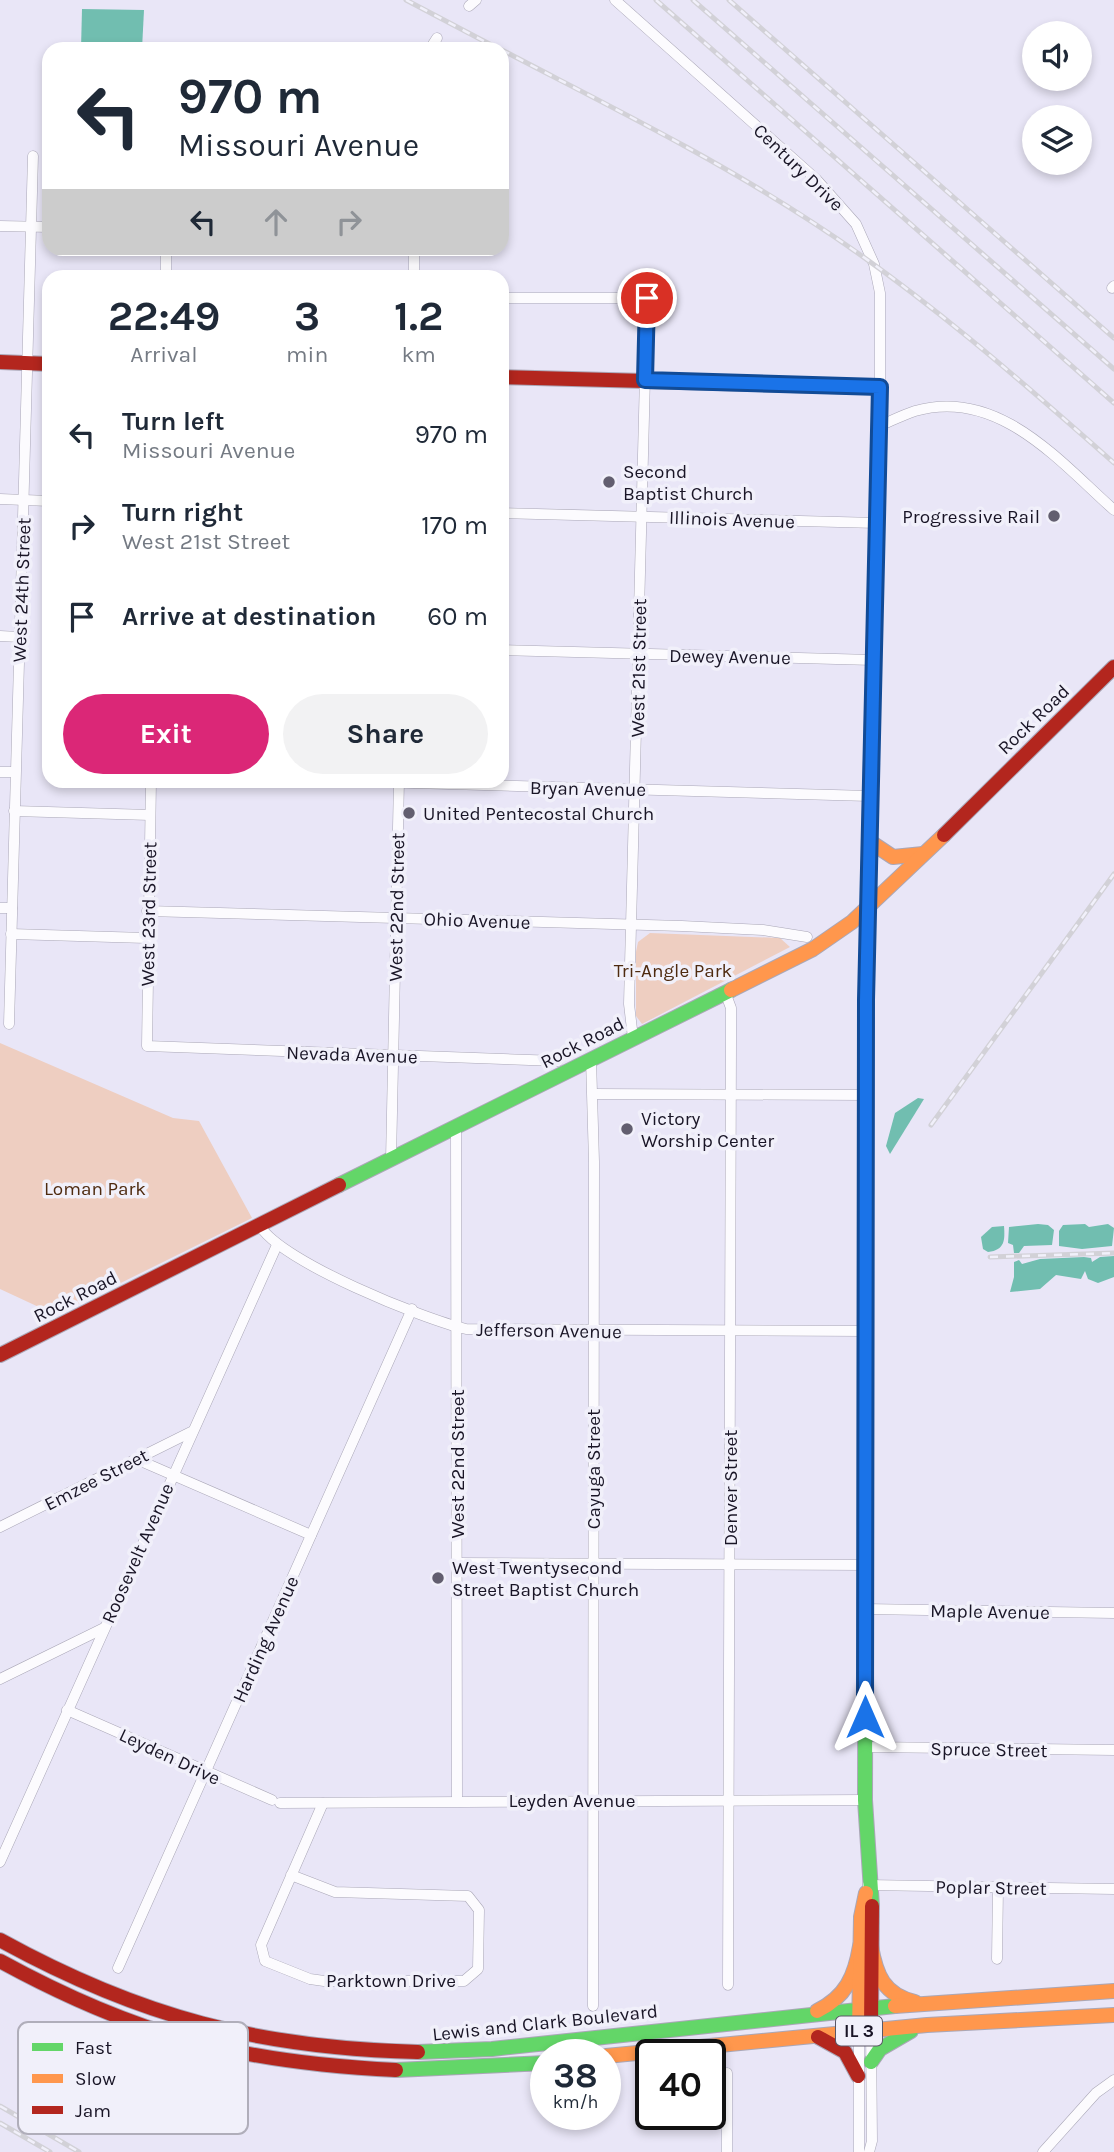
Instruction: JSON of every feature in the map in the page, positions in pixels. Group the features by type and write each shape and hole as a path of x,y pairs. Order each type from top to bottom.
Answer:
{"main road":[{"path":"0,362 42,364"},
{"path":"509,377 880,387 867,907 865,1800 868,1885 865,2031"},
{"name":"Rock Road","path":"0,1355 813,949 867,907 1114,667"},
{"path":"869,841 893,857 923,854"},
{"name":"Lewis and Clark Boulevard","path":"0,1940 90,1987 185,2022"},
{"path":"866,1946 880,1982 887,1991 908,2001 925,2003"},
{"path":"808,2014 826,2007 846,1992 866,1946"},
{"name":"Lewis and Clark Boulevard","path":"0,1961 49,1989 127,2022"},
{"name":"Lewis and Clark Boulevard","path":"248,2037 351,2052 434,2053 925,2003 1114,1991"},
{"name":"Lewis and Clark Boulevard","path":"621,2054 927,2025 1114,2015"},
{"path":"871,2062 880,2049 895,2039 927,2025"},
{"path":"815,2035 830,2041 845,2052 858,2077"},
{"name":"Lewis and Clark Boulevard","path":"248,2056 273,2062 352,2071 398,2073 447,2072 530,2064"}],"street":[{"name":"Century Drive","path":"615,0 816,179 856,224 874,264 880,293 880,387"},
{"path":"434,42 437,38"},
{"name":"West 24th Street","path":"9,1024 33,156"},
{"path":"0,226 42,227"},
{"name":"West 21st Street","path":"509,298 647,298 629,1004 633,1038"},
{"path":"880,426 916,411 960,406 996,415 1030,436 1114,510"},
{"path":"0,499 42,501"},
{"name":"Illinois Avenue","path":"509,513 877,523"},
{"path":"0,636 19,637"},
{"name":"Dewey Avenue","path":"509,650 873,660"},
{"path":"0,772 15,772"},
{"name":"Bryan Avenue","path":"509,785 870,796"},
{"name":"West 23rd Street","path":"147,1046 146,938 151,788"},
{"name":"West 22nd Street","path":"391,1160 399,788"},
{"path":"14,811 150,815"},
{"path":"0,908 12,908"},
{"name":"Ohio Avenue","path":"147,911 763,930 807,937"},
{"path":"11,934 146,938"},
{"name":"Denver Street","path":"725,992 731,1008 727,1985"},
{"name":"Nevada Avenue","path":"147,1046 558,1061"},
{"name":"Cayuga Street","path":"591,1059 594,1331 593,2006"},
{"path":"593,1094 866,1095"},
{"name":"West 22nd Street","path":"456,1127 457,1801"},
{"name":"Jefferson Avenue","path":"260,1226 277,1245 342,1280 457,1326 475,1330 866,1331"},
{"name":"Roosevelt Avenue","path":"0,1862 277,1245"},
{"name":"Harding Avenue","path":"118,1968 412,1309"},
{"name":"Emzee Street","path":"0,1527 192,1432"},
{"path":"136,1459 311,1535"},
{"path":"457,1563 865,1565"},
{"name":"Maple Avenue","path":"865,1609 1114,1613"},
{"path":"0,1679 104,1628"},
{"name":"Leyden Drive","path":"67,1710 276,1802"},
{"name":"Spruce Street","path":"865,1747 1114,1750"},
{"name":"Leyden Avenue","path":"276,1802 865,1800"},
{"name":"Parktown Drive","path":"291,1875 335,1892 468,1896 479,1910 478,1969 464,1981 324,1981 269,1964 261,1956 261,1945 291,1875 323,1802"},
{"name":"Poplar Street","path":"868,1885 1114,1889"},
{"path":"997,1959 998,1888"},
{"path":"865,2031 871,2062 872,2141 869,2152"},
{"path":"859,2152 858,2077 865,2031"},
{"path":"727,2073 727,2152"},
{"path":"1043,2152 1096,2093 1114,2080"}],"green space":[{"name":"Tri-Angle Park","path":"650,933 780,938 790,947 642,1024 636,1016 636,952 638,942"},
{"name":"Loman Park","path":"0,1043 173,1118 199,1121 252,1218 56,1315 0,1289"}],"shaded area":[{"path":"82,9 144,10 142,42 81,42"},
{"path":"918,1098 924,1099 890,1154 886,1146 895,1113"},
{"path":"1085,1224 1089,1227 1108,1224 1114,1228 1112,1246 1082,1249 1059,1246 1059,1231 1063,1225"},
{"path":"1048,1225 1054,1230 1052,1245 1024,1246 1019,1253 1014,1253 1013,1245 1008,1243 1009,1227"},
{"path":"1004,1226 1001,1247 988,1252 983,1249 981,1237 992,1227"},
{"path":"1114,1256 1114,1277 1098,1283 1088,1279 1085,1271 1081,1279 1056,1275 1040,1289 1010,1292 1014,1262 1019,1260 1022,1264 1040,1259 1084,1257 1091,1258 1092,1262 1100,1257"}],"railway":[{"path":"406,0 486,42"},
{"path":"656,0 1114,403"},
{"path":"693,0 1114,369"},
{"path":"729,0 1114,338"},
{"path":"509,54 698,154 775,198 852,249 967,337 1114,463"},
{"path":"931,1125 1114,874"},
{"path":"990,1257 1114,1253"},
{"path":"0,2106 18,2116"},
{"path":"0,2123 18,2133"},
{"path":"19,2134 50,2152"},
{"path":"48,2134 79,2152"}],"traffic: fast":[{"path":"828,386 880,387 871,760"},
{"path":"339,1185 731,990"},
{"path":"866,1335 865,1800 872,1906"},
{"path":"418,2052 492,2049 895,2006"},
{"path":"871,2062 880,2049 911,2031"},
{"path":"396,2070 530,2064"}],"traffic: slow":[{"path":"731,990 813,949 852,922 944,835"},
{"path":"869,841 893,857 923,854"},
{"path":"859,2031 861,1917 866,1893"},
{"path":"817,2011 835,1999 848,1984 860,1946"},
{"path":"871,1946 883,1982 896,1994 915,2002"},
{"path":"895,2006 1114,1991"},
{"path":"621,2055 927,2025 1114,2015"}],"traffic: jam":[{"path":"0,362 42,364"},
{"path":"509,377 828,386"},
{"path":"944,835 1114,667"},
{"path":"866,1335 866,1000 871,760"},
{"path":"0,1355 339,1185"},
{"path":"871,2030 872,1906"},
{"path":"0,1940 102,1989 199,2022"},
{"path":"0,1961 50,1987 132,2022"},
{"path":"248,2034 305,2044 418,2052"},
{"path":"818,2037 845,2052 858,2076"},
{"path":"248,2054 288,2061 396,2070"}],"place":[{"name":"Second Baptist Church","path":"609,482"},
{"name":"Progressive Rail","path":"1054,516"},
{"name":"United Pentecostal Church","path":"409,813"},
{"name":"Victory Worship Center","path":"627,1129"},
{"name":"West Twentysecond Street Baptist Church","path":"438,1578"}],"route":[{"path":"647,298 645,380 880,387 866,1000 865,1717"}]}
